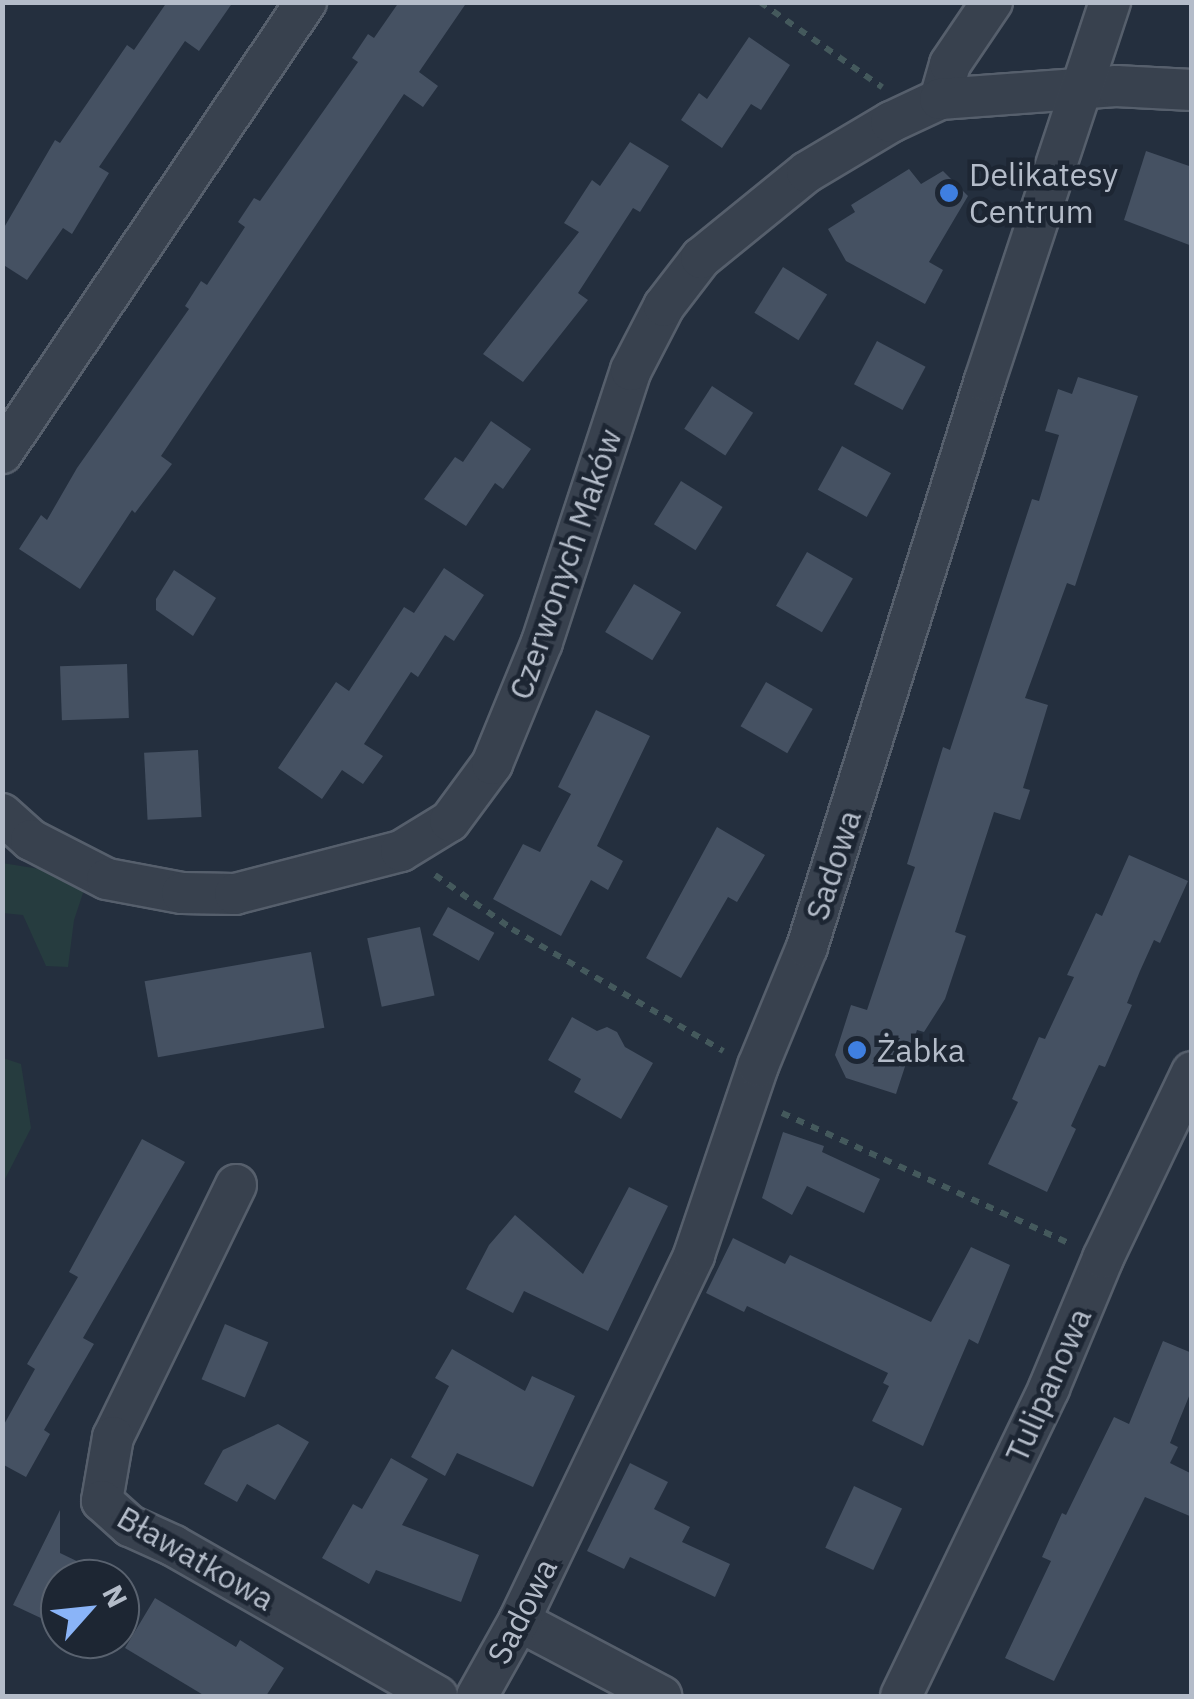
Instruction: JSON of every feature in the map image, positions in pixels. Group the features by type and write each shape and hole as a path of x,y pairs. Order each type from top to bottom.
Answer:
{"street":[{"path":"2,453 306,2"},
{"path":"928,104 992,2"},
{"name":"Sadowa","path":"477,1696 519,1621 694,1255 758,1066 806,947 1110,2"},
{"name":"Czerwonych Maków","path":"2,814 31,840 107,880 182,893 235,894 401,851 450,821 492,764 542,642 631,370 664,306 701,258 772,197 928,104 1116,86 1192,90"},
{"name":"Tulipanowa","path":"900,1696 1050,1388 1103,1258 1192,1072"},
{"name":"Bławatkowa","path":"236,1184 112,1436 102,1502 130,1526 174,1546 436,1696"},
{"path":"519,1621 661,1696"}],"path":[{"path":"760,2 928,104"},
{"path":"401,851 512,929 737,1059 780,1076 772,1108 1103,1258"}],"green space":[{"path":"2,863 71,874 86,884 74,920 68,967 46,966 23,915 3,913"},
{"path":"3,1058 21,1064 31,1128 3,1183"}],"building":[{"path":"167,2 233,2 199,51 185,41 99,167 109,173 72,234 63,228 27,280 2,264 2,231 55,140 60,143 127,45 134,50"},
{"path":"399,2 467,2 419,72 438,86 423,107 404,94 161,456 172,464 135,513 132,510 80,589 19,549 41,515 47,520 77,468 189,309 185,306 201,281 207,285 245,227 238,222 254,198 260,201 358,62 352,58 368,34 374,38"},
{"path":"749,37 790,65 761,110 751,104 722,148 681,120 699,93 707,99"},
{"path":"630,142 669,166 640,212 633,208 578,293 588,300 523,382 483,354 579,232 564,223 592,180 600,186"},
{"path":"1146,151 1192,167 1192,246 1124,220"},
{"path":"909,169 921,184 943,171 968,196 929,262 943,270 925,304 846,261 828,229 855,212 851,205"},
{"path":"783,267 827,295 798,340 754,313"},
{"path":"877,341 926,367 903,410 854,384"},
{"path":"1078,377 1138,396 1075,586 1067,583 1025,698 1048,705 1023,788 1030,790 1020,820 994,812 955,932 966,936 945,999 924,1032 917,1030 896,1094 846,1078 835,1055 851,1005 867,1010 915,867 907,864 943,747 950,750 1032,499 1039,501 1059,435 1045,431 1058,389 1072,394"},
{"path":"712,386 753,413 725,455 684,429"},
{"path":"491,421 531,449 503,489 495,483 466,526 424,499 455,457 463,462"},
{"path":"842,446 891,473 867,517 818,490"},
{"path":"681,481 723,507 696,550 654,524"},
{"path":"807,552 853,578 822,632 776,606"},
{"path":"444,568 484,595 454,641 445,635 418,677 411,672 364,744 383,756 363,784 342,770 322,799 278,768 336,682 349,691 404,607 414,613"},
{"path":"174,570 216,598 193,636 156,610 156,599"},
{"path":"634,584 681,612 652,660 605,632"},
{"path":"127,664 129,718 62,720 60,666"},
{"path":"766,682 813,709 787,753 740,726"},
{"path":"596,710 650,736 597,846 623,861 608,890 591,880 561,936 493,899 523,844 540,852 571,794 558,787"},
{"path":"198,750 202,817 148,820 144,753"},
{"path":"717,827 765,855 737,902 728,897 681,978 646,958"},
{"path":"1129,855 1188,881 1160,943 1154,940 1127,1003 1132,1005 1105,1067 1099,1065 1085,1095 1071,1126 1076,1129 1047,1192 988,1164 1018,1102 1012,1099 1039,1037 1045,1039 1074,977 1067,975 1096,913 1102,916"},
{"path":"448,907 494,933 479,961 432,935"},
{"path":"420,927 435,995 382,1007 367,938"},
{"path":"311,952 324,1028 158,1057 145,981"},
{"path":"572,1017 597,1031 607,1027 617,1032 625,1047 653,1063 621,1119 574,1092 581,1079 548,1060"},
{"path":"783,1132 824,1146 822,1152 880,1179 864,1213 807,1186 792,1215 762,1198"},
{"path":"142,1139 185,1162 83,1338 94,1344 44,1430 50,1434 26,1477 2,1464 2,1428 35,1369 27,1364 78,1277 69,1272"},
{"path":"629,1187 668,1206 608,1331 524,1291 513,1313 466,1289 489,1245 515,1215 583,1274"},
{"path":"733,1238 785,1264 790,1255 931,1322 971,1247 1010,1265 978,1344 969,1339 923,1446 872,1421 889,1386 883,1383 888,1373 747,1306 744,1312 706,1293"},
{"path":"225,1324 268,1342 245,1398 202,1379"},
{"path":"1163,1341 1192,1353 1192,1389 1170,1443 1178,1447 1170,1463 1192,1474 1192,1517 1145,1497 1054,1681 1005,1658 1051,1561 1042,1557 1062,1513 1066,1515 1114,1417 1129,1424"},
{"path":"452,1349 525,1391 532,1376 575,1396 533,1487 457,1453 445,1476 411,1457 449,1386 435,1378"},
{"path":"278,1424 309,1442 275,1500 247,1484 237,1502 204,1484 223,1450"},
{"path":"391,1458 428,1479 402,1525 479,1555 461,1602 376,1570 369,1584 322,1558 353,1504 362,1509"},
{"path":"630,1463 668,1482 654,1509 690,1527 682,1542 730,1564 715,1597 630,1557 624,1569 587,1551"},
{"path":"854,1486 902,1508 873,1570 825,1548"},
{"path":"60,1510 60,1553 72,1559 40,1559 40,1618 13,1605"},
{"path":"155,1598 236,1647 240,1640 284,1668 266,1696 205,1696 140,1657 140,1623"}],"place":[{"name":"Delikatesy Centrum","path":"949,193"},
{"name":"Żabka","path":"857,1050"}]}
